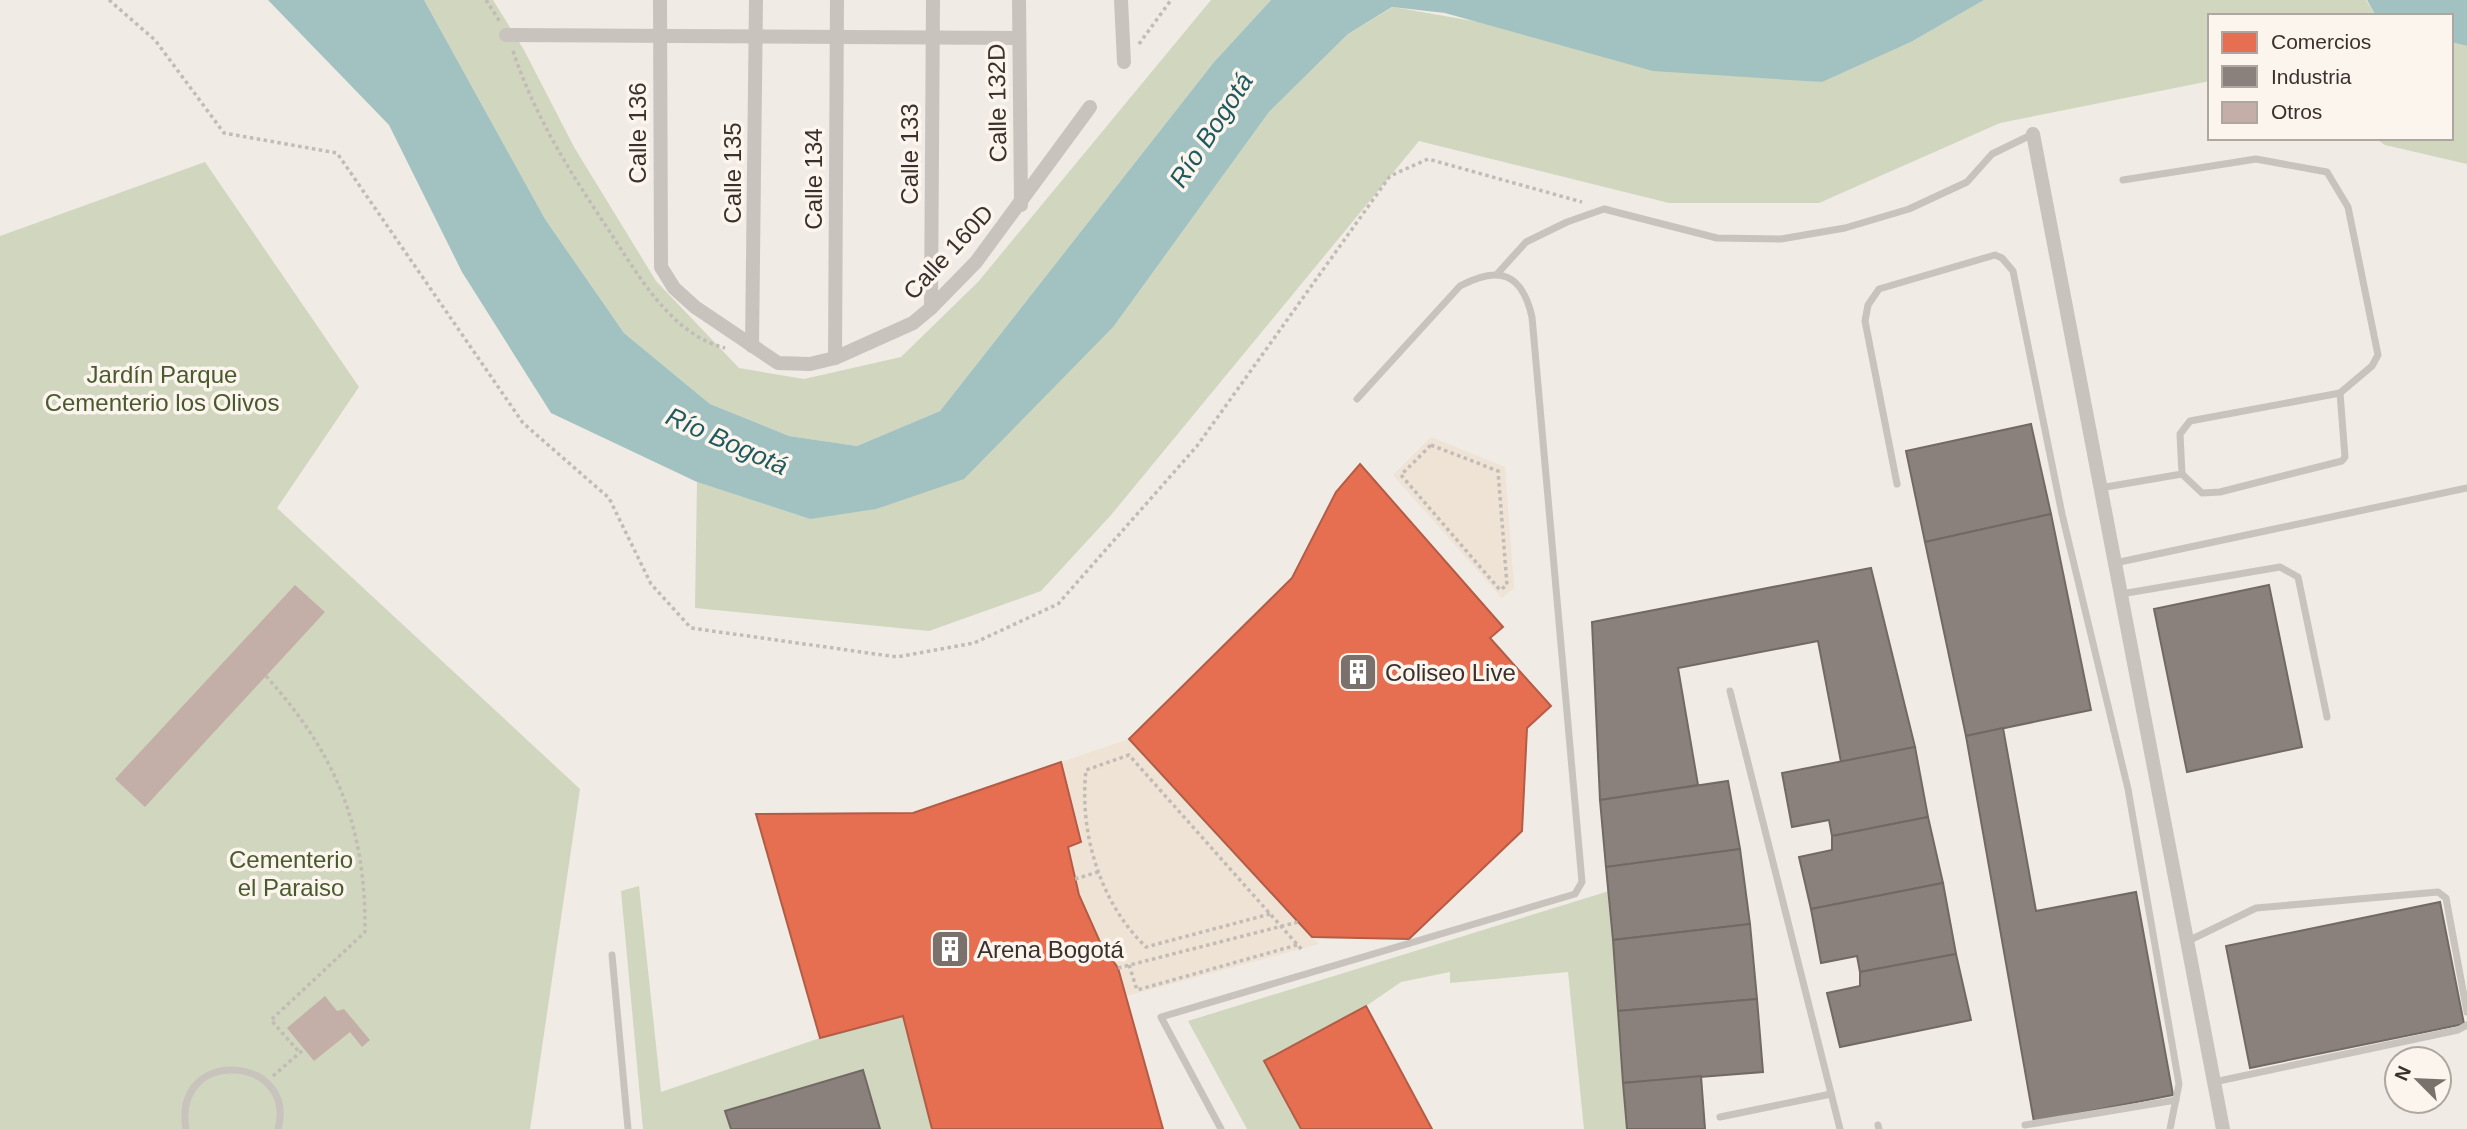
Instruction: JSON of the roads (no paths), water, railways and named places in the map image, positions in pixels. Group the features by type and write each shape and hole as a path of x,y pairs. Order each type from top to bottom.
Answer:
{"street":[{"name":"Calle 136","path":"660,0 661,267"},
{"name":"Calle 135","path":"752,346 756,0"},
{"name":"Calle 134","path":"835,358 838,0"},
{"name":"Calle 133","path":"931,308 933,0"},
{"name":"Calle 132D","path":"1019,0 1021,205"},
{"path":"1121,0 1124,62"},
{"path":"506,35 1019,38"},
{"name":"Calle 160D","path":"661,267 674,288 695,307 778,363 810,364 835,358 913,323 931,308 976,262 1021,205 1090,107"},
{"path":"2033,134 2098,488 2115,563 2223,1129"}],"lane":[{"path":"1498,274 1526,242 1566,222 1604,209 1717,237 1781,239 1845,228 1909,209 1967,182 1992,154 2033,134"},
{"path":"2123,180 2256,159 2327,172 2348,206 2378,355 2372,366 2340,393 2190,421 2180,434 2182,474 2202,494 2220,492 2342,461 2345,457 2340,393"},
{"path":"1897,484 1865,321 1868,304 1878,289 1995,255 2002,258 2013,271 2062,513 2128,789 2179,1084 2170,1129"},
{"path":"1221,1129 1160,1017 1576,894 1583,882 1532,317 1527,294 1512,280 1498,274 1481,275 1460,286 1357,399"},
{"path":"2098,488 2182,474"},
{"path":"2115,563 2467,488"},
{"path":"2120,594 2280,568 2290,571 2298,577 2327,717"},
{"path":"1730,691 1840,1129"},
{"path":"2187,942 2256,908 2438,892 2446,898 2467,1012"},
{"path":"612,955 628,1129"},
{"path":"2214,1082 2458,1031 2467,1025"},
{"path":"186,1129 186,1102 194,1087 206,1076 237,1068 266,1082 280,1110 278,1129"},
{"path":"1720,1117 1831,1094"},
{"path":"2025,1125 2176,1100"}],"water":[{"name":"Río Bogotá","path":"268,0 424,0 545,219 624,333 710,404 789,436 857,446 940,411 1214,62 1271,0 1984,0 1911,42 1822,82 1653,71 1445,13 1392,7 1348,34 1269,112 1114,326 964,479 876,509 810,519 697,482 551,413 462,272 389,125"},
{"path":"2367,0 2467,0 2467,46 2453,42 2453,14 2375,14"}],"place":[{"name":"Coliseo Live","path":"1358,672"},
{"name":"Arena Bogotá","path":"950,949"}],"park label":[{"name":"Jardín Parque Cementerio los Olivos","path":"162,388"},
{"name":"Cementerio el Paraiso","path":"291,873"}]}
